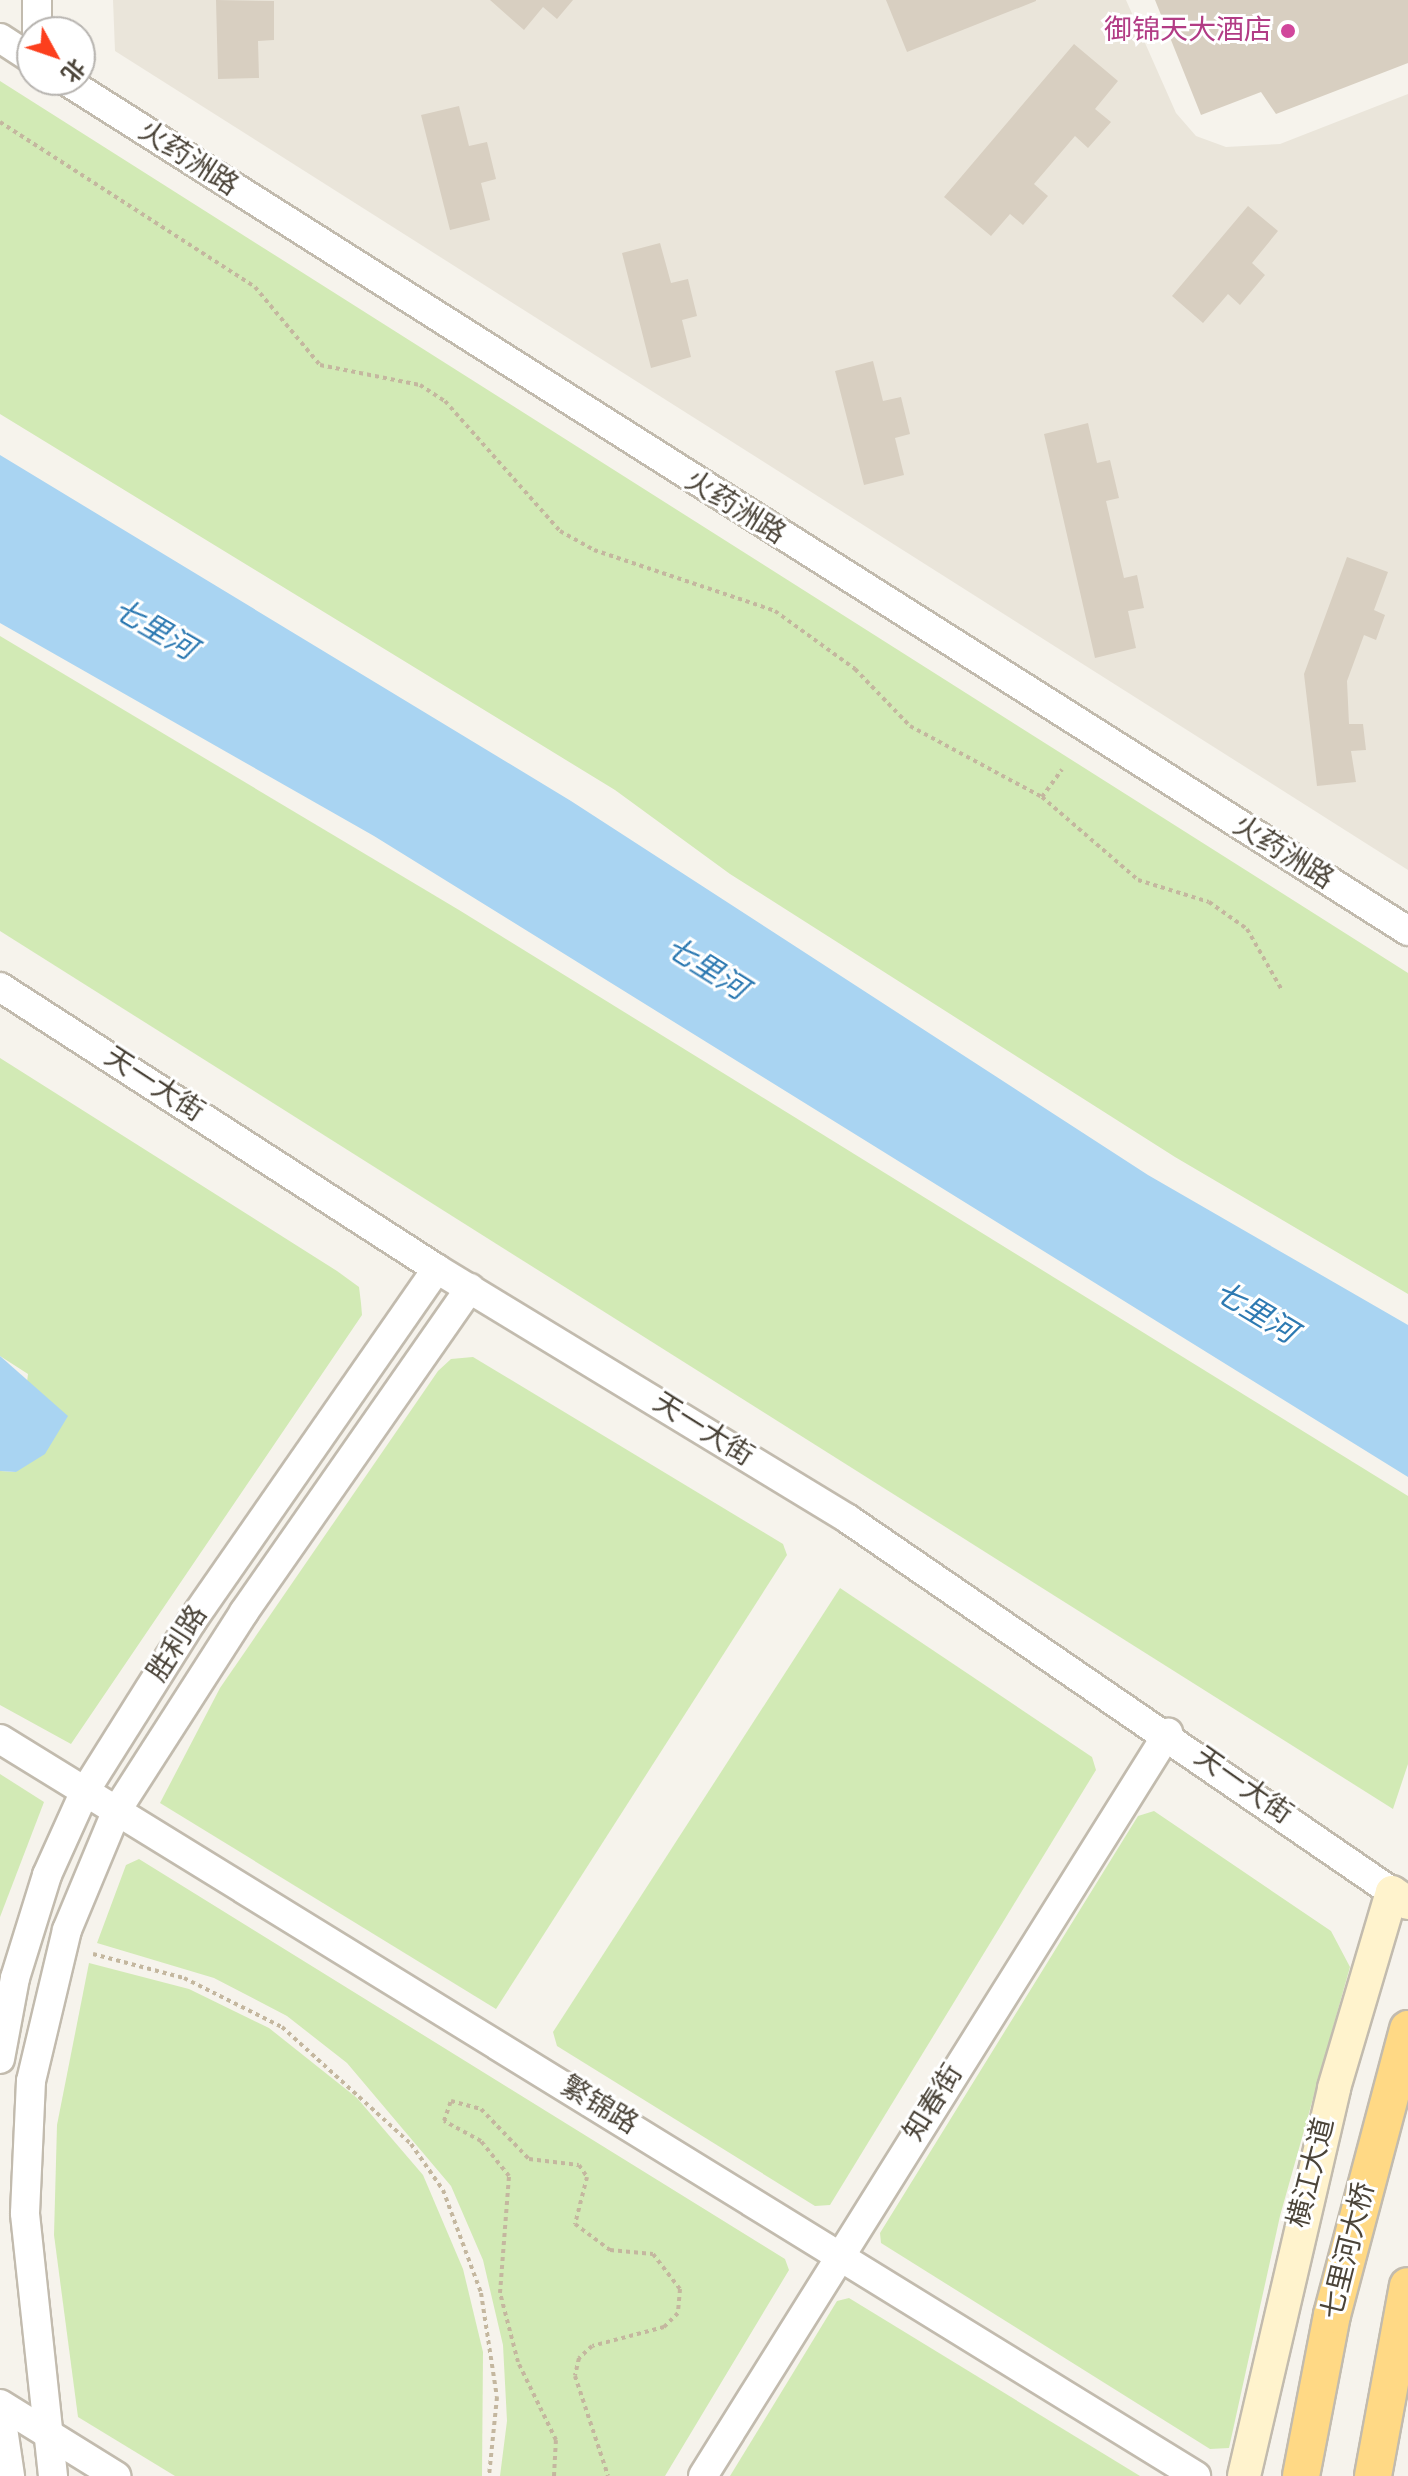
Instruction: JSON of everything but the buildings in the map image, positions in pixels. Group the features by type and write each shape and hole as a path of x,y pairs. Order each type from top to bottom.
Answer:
{"highway":[{"name":"七里河大桥","path":"1301,2476 1332,2315 1408,2029"},
{"path":"1373,2476 1408,2286"}],"main road":[{"name":"横江大道","path":"1244,2476 1334,2088 1400,1898"}],"street":[{"name":"火药洲路","path":"93,96 1408,931"},
{"name":"天一大街","path":"0,987 437,1269 848,1519 1168,1733 1400,1898"},
{"name":"胜利路","path":"0,2059 47,1875 85,1791 192,1621 437,1269"},
{"path":"53,2476 25,2213 31,2081 67,1930 117,1810 235,1625 470,1288"},
{"name":"知春街","path":"703,2476 839,2253 1168,1733"},
{"name":"繁锦路","path":"0,1739 839,2253 1196,2476"},
{"path":"0,2406 116,2476"},
{"path":"0,2406 10,2476"}],"path":[{"path":"0,122 255,287 320,365 420,385 445,401 560,531 594,550 775,611 855,669 910,726 1042,797 1138,880 1209,902 1247,929 1282,990"},
{"path":"1042,797 1062,769"},
{"path":"93,1954 184,1978 282,2027 411,2144 443,2190 481,2293 497,2397 489,2476"},
{"path":"554,2476 556,2440 518,2362 500,2293 509,2176 481,2141 444,2121 451,2101 464,2099 481,2109 529,2159 579,2165 587,2177 575,2224 610,2250 653,2254 680,2289 678,2313 664,2327 592,2346 579,2358 575,2376 608,2476"}],"shaded area":[{"path":"113,0 1126,0 1176,113 1196,136 1226,147 1280,144 1408,94 1408,870 115,51"}],"green space":[{"path":"0,81 16,91 16,96 24,96 1408,973 1408,1294 1175,1157 730,874 615,790 0,414"},
{"path":"0,636 459,910 1408,1496 1408,1764 1393,1809 0,931"},
{"path":"0,1058 337,1271 359,1287 361,1303 362,1315 71,1744 0,1705 0,1471 16,1472 28,1374 0,1356"},
{"path":"473,1357 783,1544 787,1555 496,2009 160,1803 220,1688 438,1371 451,1359"},
{"path":"840,1588 1092,1757 1096,1770 830,2205 815,2206 557,2046 553,2032"},
{"path":"0,1774 44,1802 0,1917"},
{"path":"1154,1811 1331,1931 1350,1967 1280,2216 1229,2448 1210,2449 881,2243 880,2233 1138,1816"},
{"path":"139,1859 785,2259 789,2270 665,2476 500,2476 507,2421 503,2345 483,2260 451,2186 347,2063 287,2016 214,1978 97,1943 126,1865"},
{"path":"89,1963 189,1989 269,2028 357,2098 423,2175 463,2269 483,2352 482,2476 175,2476 78,2417 54,2235 57,2125"},
{"path":"849,2298 1140,2476 730,2476 837,2301"}],"water":[{"name":"七里河","path":"0,455 571,801 1148,1175 1408,1325 1408,1477 374,836 0,623"},
{"path":"0,1356 68,1416 45,1454 16,1472 0,1471"}],"place":[{"name":"御锦天大酒店","path":"1288,31"}]}
